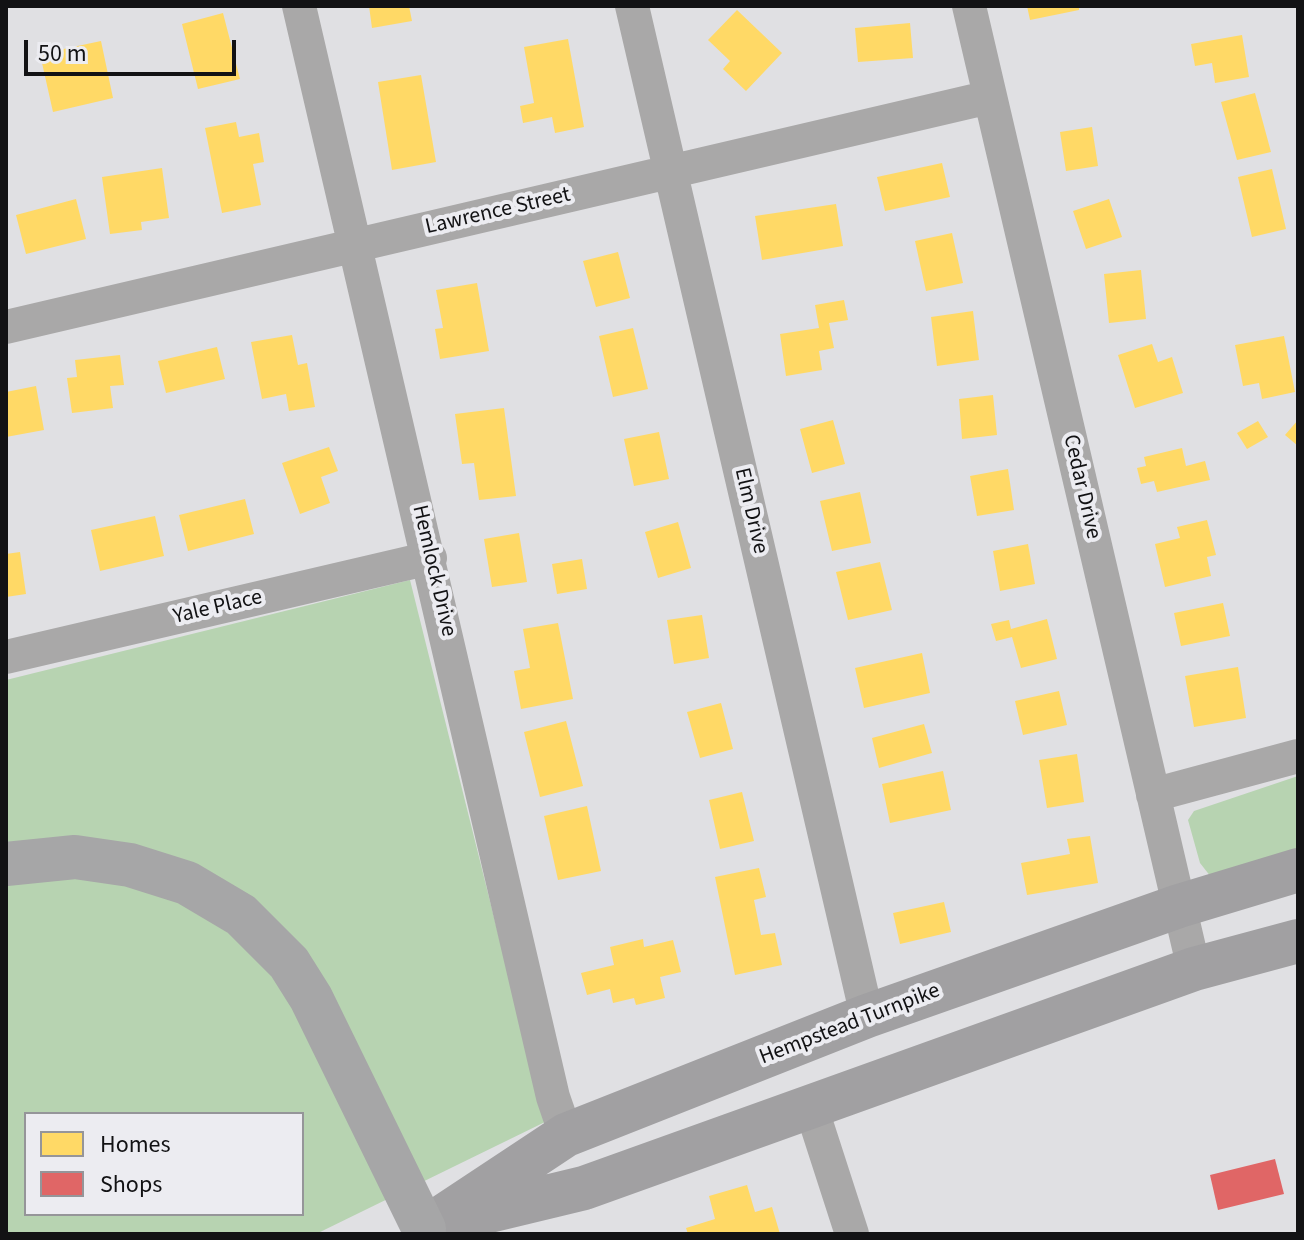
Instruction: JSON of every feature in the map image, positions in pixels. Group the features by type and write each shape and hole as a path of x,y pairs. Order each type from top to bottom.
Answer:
{"highway":[{"path":"6,864 75,857 130,865 187,883 241,915 289,963 311,998 421,1232"}],"main road":[{"name":"Hempstead Turnpike","path":"421,1232 566,1135 867,1016 1179,906 1298,870"},
{"path":"421,1232 584,1188 810,1104 1194,969 1298,941"},
{"path":"663,1158 851,1060 865,1041 867,1016"}],"street":[{"name":"Hemlock Drive","path":"299,6 430,558 553,1097 566,1135"},
{"name":"Elm Drive","path":"632,6 867,1016"},
{"name":"Cedar Drive","path":"969,6 1194,969"},
{"name":"Lawrence Street","path":"6,327 990,97"},
{"name":"Yale Place","path":"6,657 430,558"},
{"path":"1153,795 1298,756"},
{"path":"810,1104 852,1234"}],"green space":[{"path":"410,580 545,1122 316,1234 6,1234 6,680"},
{"path":"1298,776 1298,856 1211,877 1200,863 1188,820 1194,811"}],"building: Homes":[{"path":"369,6 409,6 412,21 372,28"},
{"path":"1027,6 1079,6 1079,10 1030,20"},
{"path":"737,10 782,53 746,91 723,69 730,61 708,40"},
{"path":"223,13 240,79 198,89 182,24"},
{"path":"910,23 913,58 858,62 855,28"},
{"path":"1242,35 1249,77 1215,83 1212,63 1195,66 1191,44"},
{"path":"568,39 584,127 555,133 552,117 523,123 520,106 534,103 524,47"},
{"path":"101,41 113,98 53,112 40,54"},
{"path":"421,75 436,162 392,170 378,82"},
{"path":"1255,93 1271,152 1237,160 1221,102"},
{"path":"236,122 239,137 259,133 264,162 253,164 261,205 222,213 205,128"},
{"path":"1092,127 1098,166 1066,171 1060,132"},
{"path":"942,163 950,197 885,211 877,177"},
{"path":"162,168 169,218 141,222 142,230 110,234 102,177"},
{"path":"1272,169 1286,229 1252,237 1238,177"},
{"path":"76,199 86,239 26,254 16,215"},
{"path":"1109,199 1122,237 1086,249 1073,211"},
{"path":"836,204 843,246 762,260 755,216"},
{"path":"952,233 963,283 926,291 915,241"},
{"path":"618,252 630,298 596,307 583,261"},
{"path":"1141,270 1146,319 1109,323 1104,274"},
{"path":"477,283 489,351 440,359 435,329 443,328 436,290"},
{"path":"844,300 848,320 829,323 834,348 819,351 822,370 786,376 780,334 819,328 815,305"},
{"path":"973,311 979,360 937,366 931,317"},
{"path":"633,328 648,389 613,397 599,336"},
{"path":"292,335 298,365 307,363 315,407 289,411 286,394 262,399 251,342"},
{"path":"1284,336 1295,392 1262,399 1259,383 1243,386 1235,345"},
{"path":"1152,344 1158,362 1172,357 1183,393 1135,408 1118,355"},
{"path":"217,347 225,379 166,393 158,361"},
{"path":"120,355 124,385 110,386 113,408 72,413 67,378 77,377 75,360"},
{"path":"36,386 44,430 6,437 6,392"},
{"path":"993,395 997,435 962,439 959,399"},
{"path":"504,408 516,496 479,500 474,463 462,464 455,414"},
{"path":"833,420 845,464 812,473 800,429"},
{"path":"1298,420 1298,446 1285,435"},
{"path":"1258,421 1268,437 1247,449 1237,433"},
{"path":"659,432 669,479 634,486 624,439"},
{"path":"329,447 338,471 321,477 330,503 300,514 282,463"},
{"path":"1182,448 1186,466 1205,461 1210,480 1157,492 1154,481 1141,484 1137,468 1146,466 1144,457"},
{"path":"1008,469 1014,510 977,516 970,476"},
{"path":"860,492 871,543 832,551 820,501"},
{"path":"245,499 254,534 188,551 179,515"},
{"path":"155,516 164,556 100,571 91,530"},
{"path":"1207,520 1216,555 1207,557 1211,576 1165,587 1155,544 1180,538 1177,527"},
{"path":"678,522 691,568 658,578 645,532"},
{"path":"519,533 527,582 492,587 484,539"},
{"path":"1028,544 1035,584 1000,591 993,551"},
{"path":"20,552 26,594 6,597 6,554"},
{"path":"582,559 587,589 557,594 552,564"},
{"path":"880,562 892,610 848,620 836,572"},
{"path":"1223,603 1230,636 1181,646 1174,613"},
{"path":"702,615 709,658 674,664 667,620"},
{"path":"1047,619 1057,659 1021,668 1012,637 996,641 991,624 1009,620 1011,629"},
{"path":"558,623 573,699 521,709 514,671 530,668 523,629"},
{"path":"922,653 930,693 864,708 855,668"},
{"path":"1238,667 1246,718 1194,727 1185,676"},
{"path":"1059,691 1067,725 1023,735 1015,701"},
{"path":"721,703 733,749 700,758 687,712"},
{"path":"566,721 583,786 540,797 524,732"},
{"path":"924,724 932,753 879,768 872,738"},
{"path":"1077,754 1084,802 1047,808 1039,760"},
{"path":"943,771 951,810 890,823 882,784"},
{"path":"742,792 754,841 720,849 709,800"},
{"path":"587,806 601,871 558,880 544,816"},
{"path":"1090,836 1098,883 1027,895 1021,863 1070,854 1067,839"},
{"path":"759,868 766,897 754,900 761,935 775,933 782,965 735,975 715,877"},
{"path":"944,902 951,932 900,944 893,913"},
{"path":"643,939 644,947 673,940 681,972 660,977 665,998 636,1005 634,998 613,1003 610,989 587,995 581,973 614,965 610,947"},
{"path":"747,1185 755,1212 772,1207 780,1234 688,1234 686,1228 715,1219 709,1196"}],"building: Shops":[{"path":"1275,1159 1284,1194 1218,1210 1210,1175"}]}
